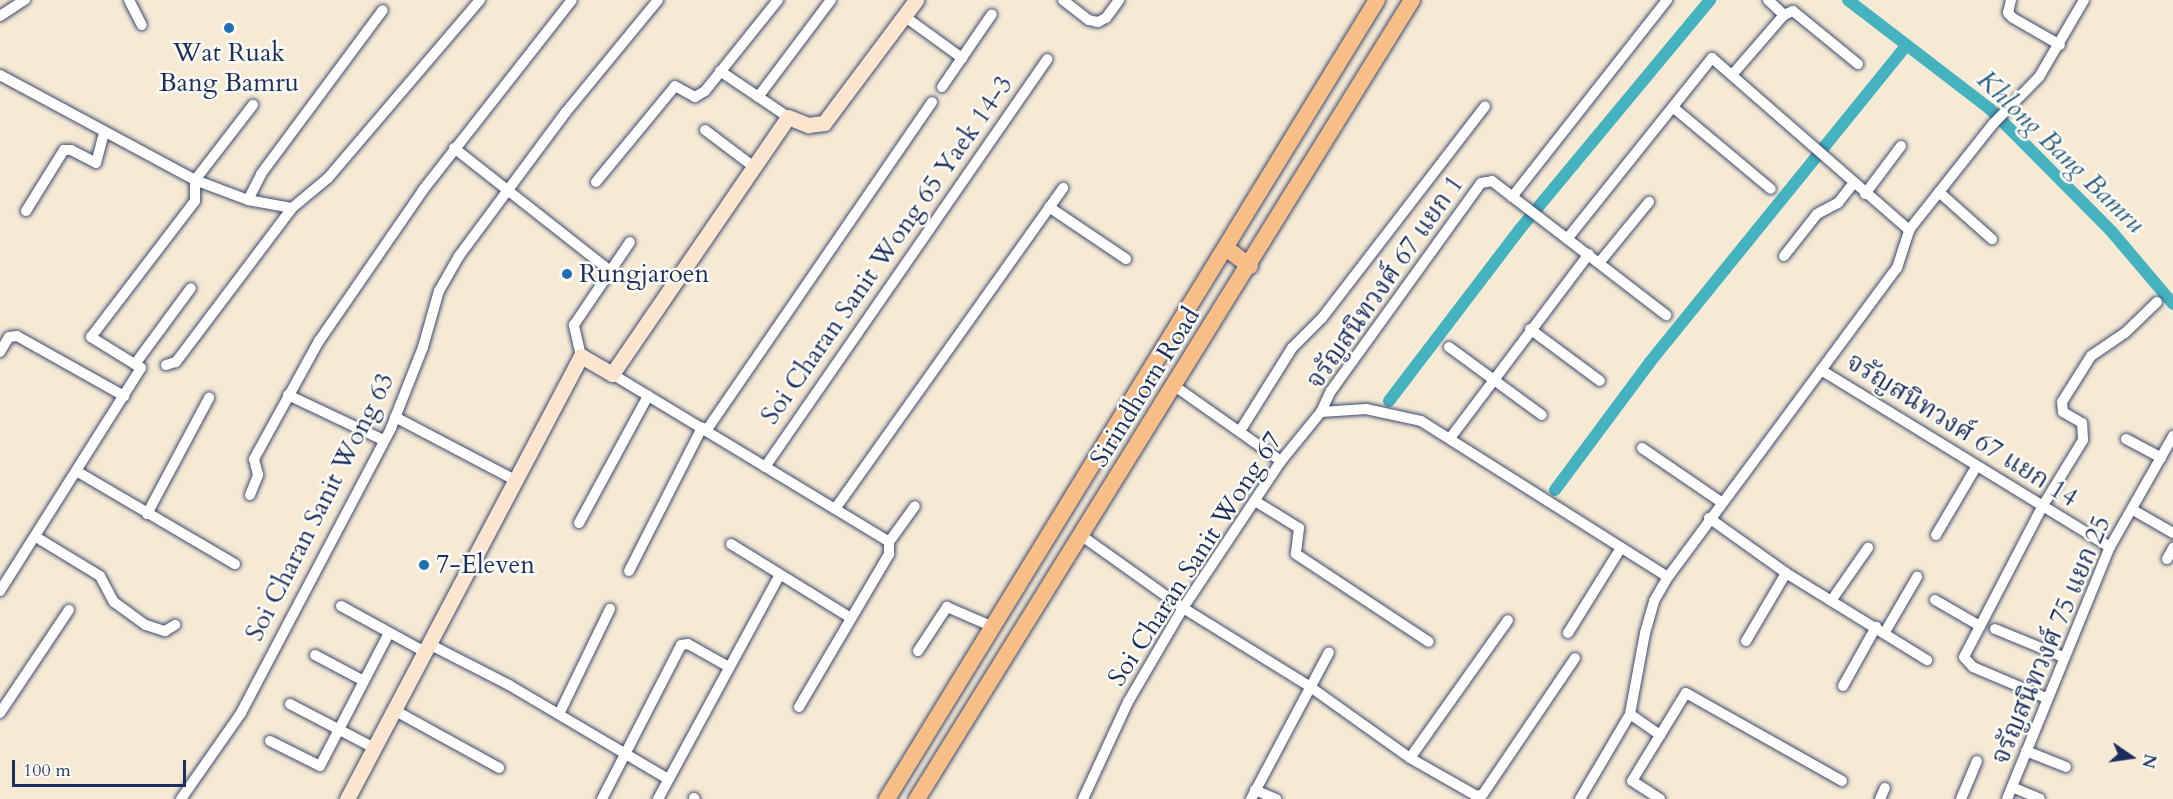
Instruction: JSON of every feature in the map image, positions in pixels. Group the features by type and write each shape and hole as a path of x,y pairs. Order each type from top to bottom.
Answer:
{"main road":[{"name":"Sirindhorn Road","path":"887,799 1377,0"},
{"name":"Sirindhorn Road","path":"917,799 1176,387 1412,0"},
{"path":"1226,248 1250,266"},
{"path":"1214,268 1237,285"}],"street":[{"path":"0,16 25,0"},
{"path":"129,0 142,25"},
{"path":"166,365 176,362 292,208 328,178 480,0"},
{"path":"250,495 258,475 254,459 288,394 375,256 454,148 572,0"},
{"name":"Soi Charan Sanit Wong 63","path":"181,799 241,713 395,417 423,347 439,291 459,256 658,0"},
{"path":"596,182 672,89 680,86 691,95 700,95 778,0"},
{"path":"758,97 831,0"},
{"path":"720,71 788,117 816,126 824,123 916,0"},
{"path":"1063,0 1089,20 1098,22 1106,18 1119,0"},
{"path":"1666,315 1512,197 1667,0"},
{"path":"1768,0 1784,15"},
{"path":"2011,0 2008,13 2013,18 2060,45"},
{"path":"1580,799 1630,714 1645,633 1654,600 1668,577 1709,518 1897,268 1909,230 1993,124 2039,77 2060,45 2084,0"},
{"path":"248,200 261,174 383,10"},
{"path":"1732,75 1784,15 1793,11 1858,64"},
{"path":"942,87 992,14"},
{"path":"904,16 962,58"},
{"path":"1567,238 1712,58 1853,184 1909,230"},
{"name":"Soi Charan Sanit Wong 65 Yaek 14-3","path":"765,467 1047,59"},
{"path":"0,75 104,134 195,180 248,200 292,208"},
{"path":"629,571 704,430 932,102"},
{"path":"138,366 91,337 195,201 195,180 253,105"},
{"path":"1240,431 1292,348 1322,318 1485,106"},
{"path":"1674,108 1771,189"},
{"path":"612,374 788,117"},
{"path":"705,130 754,167"},
{"path":"26,211 64,150 71,150 96,163 104,134"},
{"path":"1865,194 1901,146"},
{"path":"454,148 510,188 609,270"},
{"name":"จรัญสนิทวงศ์ 67 แยก 1","path":"1322,412 1331,391 1486,180 1512,197"},
{"path":"1784,256 1817,214 1838,203 1853,184"},
{"path":"835,509 1063,188"},
{"path":"1940,192 1992,239"},
{"path":"1599,263 1649,202"},
{"path":"1049,207 1126,259"},
{"path":"347,799 581,356 574,325 630,242"},
{"path":"1451,437 1589,254"},
{"path":"0,591 78,472 124,396 138,366 191,288"},
{"path":"2046,698 1966,662 1980,626 2042,507 2083,440 2082,423 2062,412 2062,402 2091,356 2126,333 2157,303"},
{"path":"1530,330 1600,381"},
{"path":"0,352 9,337 16,336 124,396"},
{"path":"1449,347 1542,415"},
{"path":"581,356 889,542"},
{"name":"จรัญสนิทวงศ์ 67 แยก 14","path":"1821,370 2110,547"},
{"path":"1176,387 1281,461"},
{"path":"288,394 383,440"},
{"path":"579,523 648,396"},
{"path":"147,514 209,398"},
{"path":"1322,412 1366,409 1403,415 1451,437 1668,577"},
{"name":"Soi Charan Sanit Wong 67","path":"1083,799 1128,702 1183,608 1281,461 1322,412"},
{"path":"395,417 515,480"},
{"name":"จรัญสนิทวงศ์ 75 แยก 25","path":"2007,799 2046,698 2110,547 2173,436"},
{"path":"2126,439 2161,458"},
{"path":"1642,448 1721,502"},
{"path":"1936,535 1976,466"},
{"path":"78,472 235,564"},
{"path":"1255,501 1299,528 1296,554 1429,642"},
{"path":"799,707 849,617 889,554 889,542 915,506"},
{"path":"2133,510 2173,533"},
{"path":"1709,518 1786,573 1927,660"},
{"path":"1082,536 1183,608 1309,686 1410,758 1477,796 1484,794 1575,658"},
{"path":"36,537 100,576 114,602 146,625 165,631 175,625"},
{"path":"731,544 778,576 849,617"},
{"path":"1568,633 1622,548"},
{"path":"1831,602 1868,548"},
{"path":"2167,559 2173,548"},
{"path":"1746,641 1786,573"},
{"path":"658,799 778,576"},
{"path":"1843,686 1917,577"},
{"path":"1935,600 1980,626"},
{"path":"341,606 389,633 427,648 559,714 669,779"},
{"path":"918,651 946,607 993,627"},
{"path":"559,714 610,609"},
{"path":"0,713 69,610"},
{"path":"1410,758 1508,620"},
{"path":"1995,629 2063,657"},
{"path":"270,741 320,766 389,633"},
{"path":"602,799 681,645 688,644 729,667"},
{"path":"1276,799 1253,794 1329,652"},
{"path":"315,655 364,681"},
{"path":"1660,799 1632,782 1688,693 1842,781"},
{"path":"290,704 374,748"},
{"path":"394,710 499,768"},
{"path":"1630,714 1660,735"},
{"path":"2026,751 2066,767"},
{"path":"1961,799 1977,761"},
{"path":"2012,787 2040,799"},
{"path":"1880,799 1885,788"}],"waterway":[{"path":"1389,401 1520,229 1710,0"},
{"name":"Khlong Bang Bamru","path":"1848,0 1990,109 2112,232 2173,304"},
{"path":"1555,490 1650,362 1906,46"}],"place":[{"name":"Wat Ruak Bang Bamru","path":"229,28"},
{"name":"Rungjaroen","path":"567,274"},
{"name":"7-Eleven","path":"424,565"}]}
